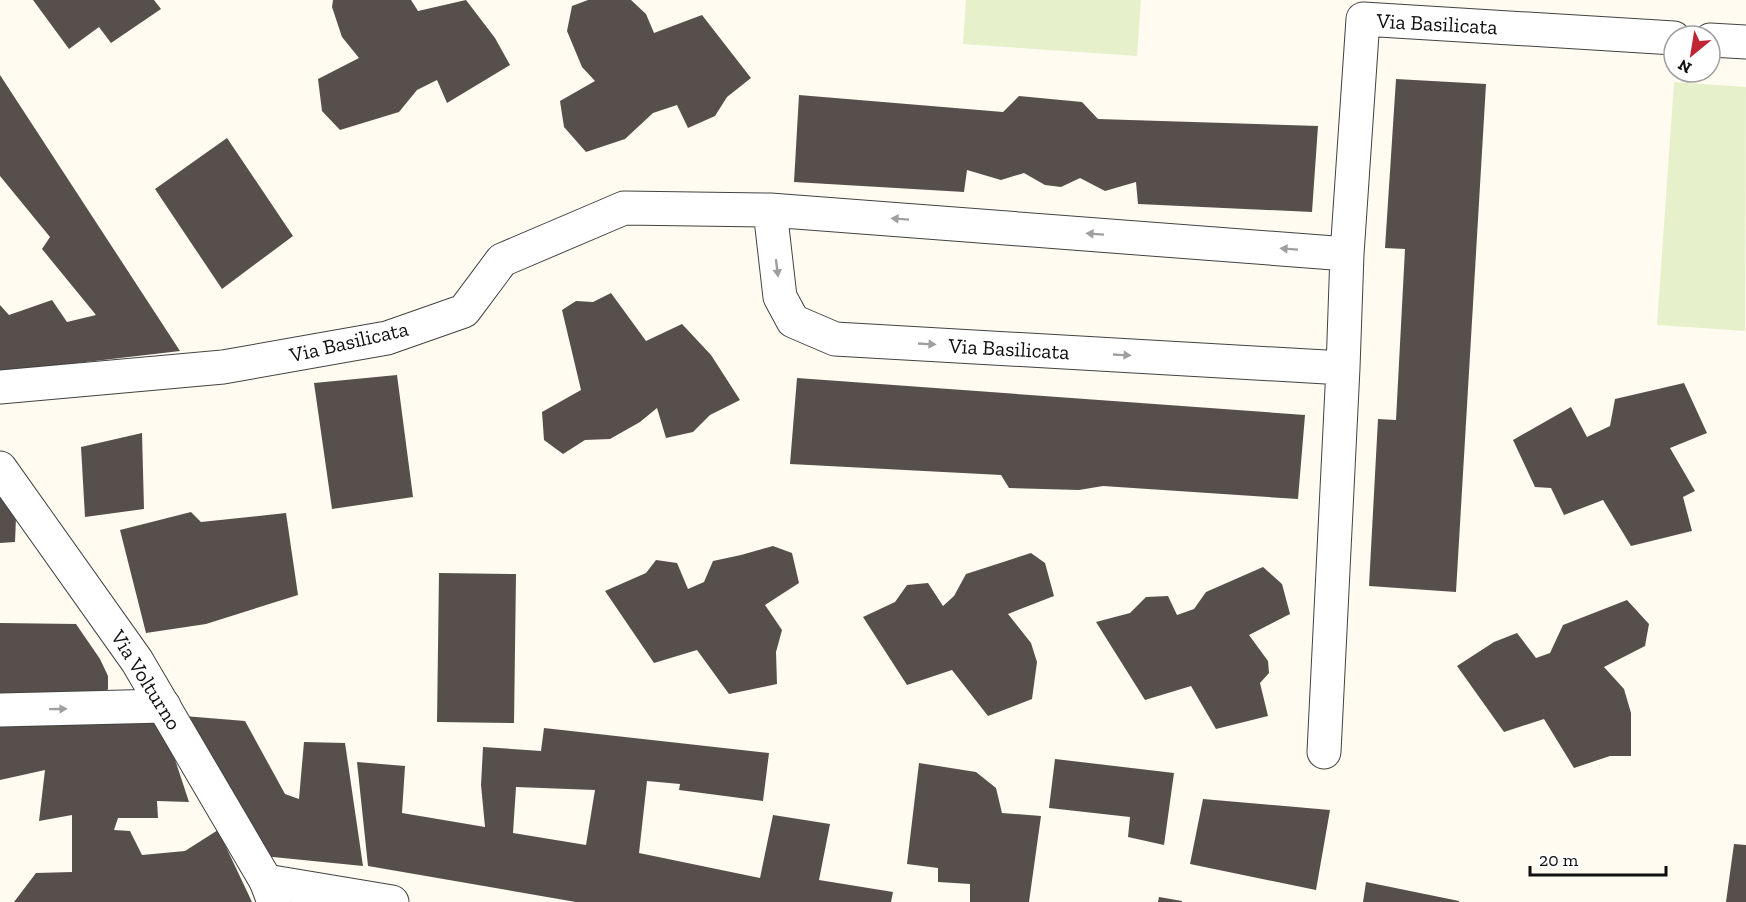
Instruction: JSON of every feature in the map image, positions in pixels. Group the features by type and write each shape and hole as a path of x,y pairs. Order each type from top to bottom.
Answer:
{"street":[{"name":"Via Basilicata","path":"1324,752 1347,254 1363,19 1662,37"},
{"path":"1722,41 1746,42"},
{"name":"Via Basilicata","path":"0,387 223,367 387,338 464,311 502,260 624,208 770,210 1347,254"},
{"name":"Via Basilicata","path":"770,210 780,297 784,305 793,321 836,339 1343,368"},
{"name":"Via Volturno","path":"0,468 137,661 270,891"},
{"path":"0,710 164,706"},
{"path":"270,891 392,902"}],"green space":[{"path":"966,0 1141,0 1137,56 963,44"},
{"path":"1674,84 1746,87 1745,331 1657,325"}],"building":[{"path":"33,0 154,0 161,9 111,43 99,27 69,49"},
{"path":"333,0 411,0 418,11 466,0 495,38 510,65 447,103 437,80 417,90 399,112 340,130 322,111 318,79 359,58 342,37 332,7"},
{"path":"588,0 631,0 646,14 654,33 702,15 751,78 727,97 715,116 688,128 677,105 653,113 625,139 586,152 564,127 560,101 595,81 582,67 567,31 572,6"},
{"path":"0,75 180,351 0,372 0,305 9,315 52,300 67,322 96,315 42,249 50,237 0,176"},
{"path":"1396,79 1486,84 1456,592 1369,586 1378,419 1396,420 1405,249 1385,248"},
{"path":"799,95 1003,112 1019,96 1082,102 1098,119 1318,126 1312,212 1138,204 1136,182 1105,191 1080,178 1061,187 1045,185 1024,173 1001,180 967,170 964,192 794,182"},
{"path":"227,138 293,236 222,289 155,189"},
{"path":"611,293 646,341 682,324 711,355 740,400 710,415 693,432 666,438 657,408 640,422 610,439 585,440 563,454 544,440 542,412 581,390 562,310 576,301 593,302"},
{"path":"397,375 413,497 332,509 314,383"},
{"path":"797,378 1305,415 1298,499 1103,486 1079,490 1009,488 1001,475 790,464"},
{"path":"1684,383 1707,433 1670,448 1695,491 1683,497 1692,531 1631,546 1603,500 1564,515 1551,488 1535,487 1513,440 1571,407 1587,437 1610,426 1615,399"},
{"path":"142,433 144,509 85,517 81,447"},
{"path":"0,494 16,517 15,542 0,543"},
{"path":"191,512 201,522 286,513 298,595 206,624 146,633 120,530"},
{"path":"773,546 792,553 799,583 765,605 782,630 776,652 777,684 729,694 697,650 654,663 605,591 646,573 656,560 677,563 688,589 704,582 713,561"},
{"path":"1031,553 1045,563 1054,596 1008,614 1031,643 1037,662 1032,699 988,716 952,670 907,685 863,617 895,602 907,585 928,583 943,606 954,596 966,574"},
{"path":"1263,567 1282,584 1290,614 1249,635 1268,661 1269,673 1260,683 1268,716 1216,729 1191,686 1145,700 1096,622 1130,613 1146,597 1168,596 1177,615 1194,609 1206,592"},
{"path":"439,573 516,574 514,723 437,722"},
{"path":"1627,600 1649,624 1645,646 1604,667 1624,689 1631,713 1631,756 1610,756 1574,768 1544,719 1504,732 1457,666 1494,642 1517,633 1536,658 1550,653 1563,625"},
{"path":"0,623 76,624 100,659 108,676 108,689 103,695 0,695"},
{"path":"184,716 245,721 285,794 299,799 304,742 345,743 363,866 263,856"},
{"path":"161,717 189,802 157,801 158,818 118,818 114,830 130,831 142,855 185,851 218,830 252,902 14,902 36,873 72,872 72,815 39,821 45,770 0,780 0,721"},
{"path":"544,728 769,753 763,801 679,790 680,784 647,781 639,853 760,878 773,815 830,824 819,880 893,892 891,902 576,902 368,866 357,762 405,766 402,813 485,827 481,785 483,747 541,751","holes":["516,787 595,790 586,845 513,833"]},
{"path":"1055,759 1174,773 1164,845 1128,837 1130,817 1049,808"},
{"path":"919,763 976,772 996,788 1002,813 1041,816 1029,902 970,902 970,884 938,882 938,868 907,864"},
{"path":"1203,799 1330,810 1316,890 1190,864"},
{"path":"1734,844 1746,845 1746,902 1726,902"},
{"path":"1366,882 1459,901 1459,902 1363,902"},
{"path":"1159,897 1182,901 1182,902 1158,902"}]}
